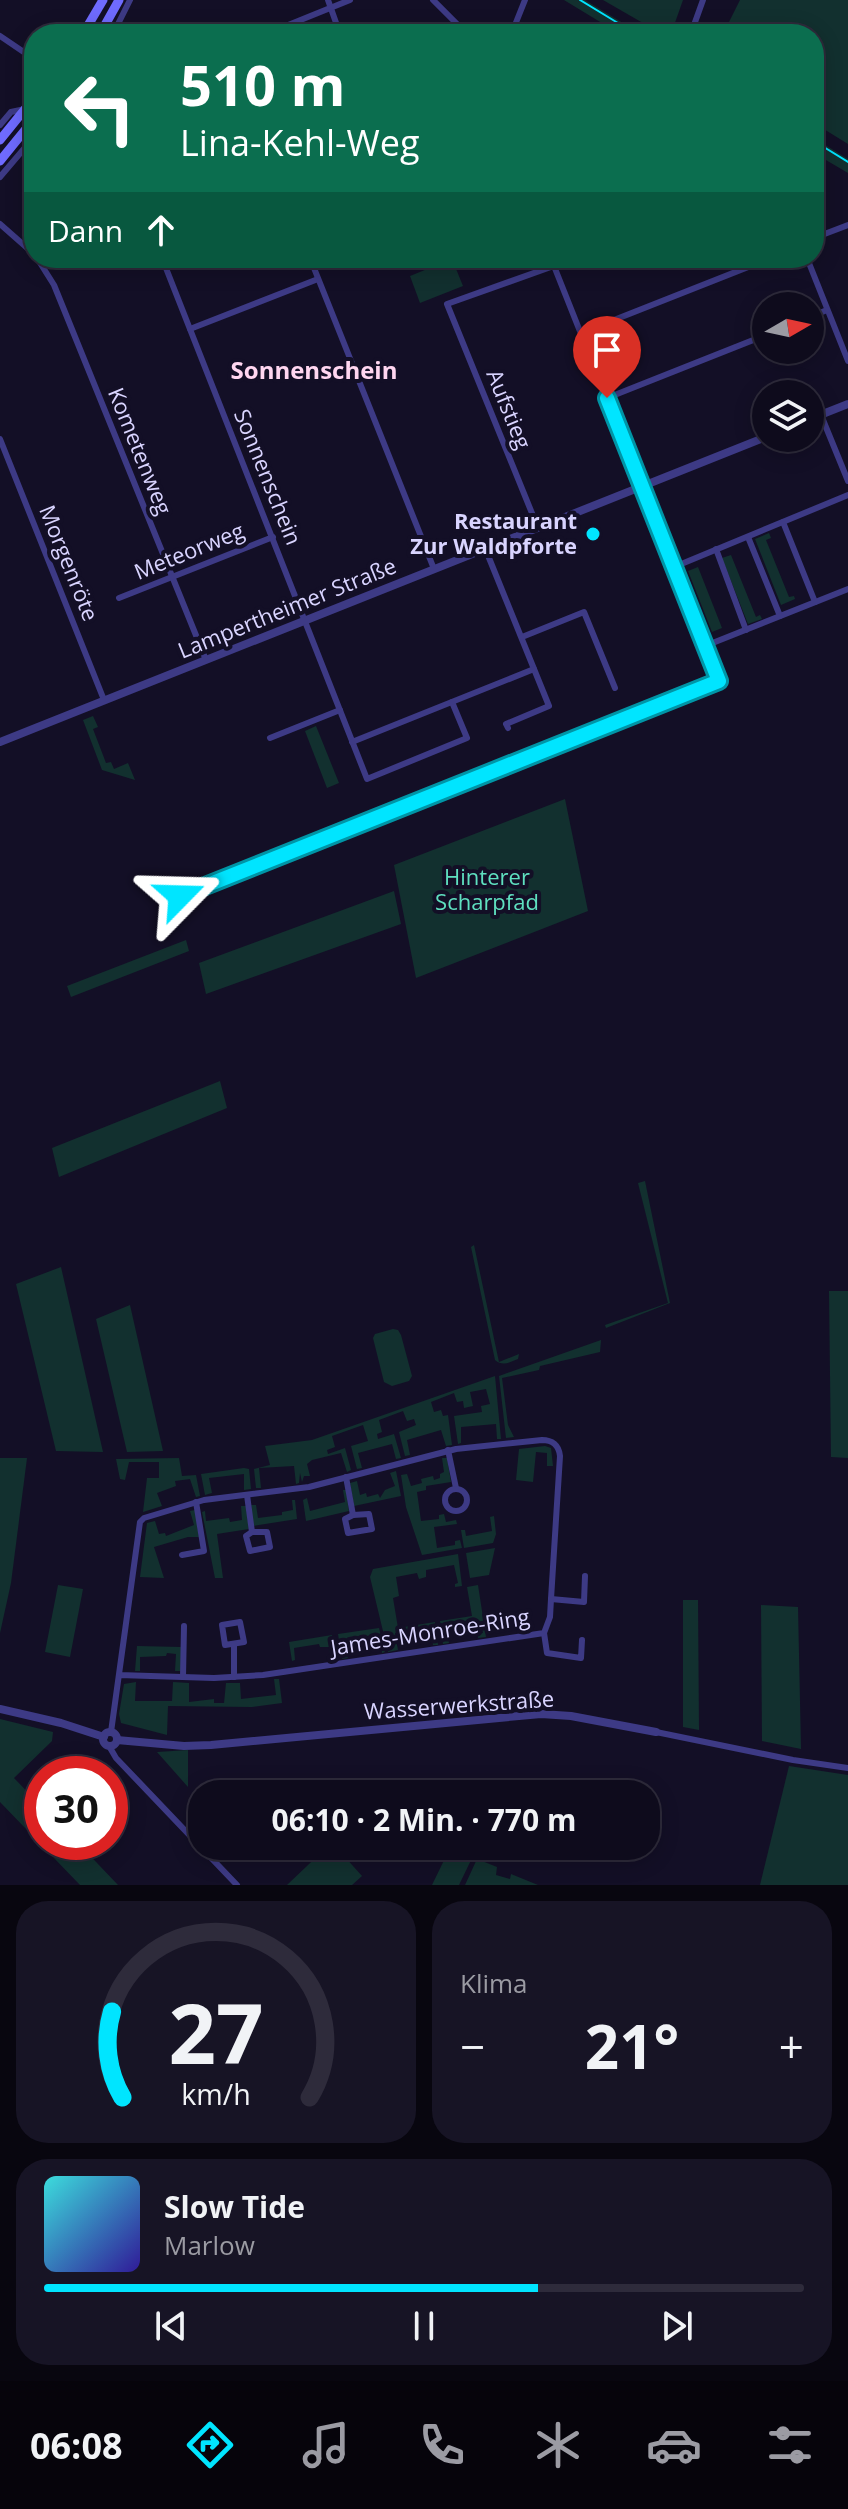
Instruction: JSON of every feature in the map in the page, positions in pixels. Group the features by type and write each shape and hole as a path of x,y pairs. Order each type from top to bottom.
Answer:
{"main road":[{"path":"106,24 119,0"},
{"path":"89,24 101,2"},
{"path":"0,140 24,110"},
{"path":"0,161 24,131"}],"street":[{"path":"118,24 130,0"},
{"path":"328,0 337,24"},
{"path":"291,24 350,0"},
{"path":"433,0 457,24"},
{"path":"515,24 525,0"},
{"path":"694,24 703,0"},
{"path":"0,36 24,51"},
{"path":"0,125 11,112 24,109"},
{"path":"0,177 24,149"},
{"name":"Kometenweg","path":"0,224 24,245"},
{"path":"824,234 848,225"},
{"name":"Kometenweg","path":"43,268 54,285 206,660"},
{"name":"Sonnenschein","path":"166,268 367,779 467,738 452,702"},
{"path":"314,268 434,569"},
{"name":"Aufstieg","path":"538,528 447,304 548,268"},
{"path":"180,896 719,681 555,268"},
{"path":"581,333 746,268"},
{"path":"811,268 848,361"},
{"path":"190,329 318,279"},
{"path":"607,398 752,341"},
{"path":"824,414 848,404"},
{"path":"824,422 848,481"},
{"name":"Morgenröte","path":"0,439 104,700"},
{"name":"Lampertheimer Straße","path":"0,742 752,443"},
{"path":"674,567 848,495"},
{"path":"783,522 815,602"},
{"name":"Meteorweg","path":"119,598 273,537"},
{"path":"748,537 780,616"},
{"path":"485,548 549,706 506,724 508,728"},
{"path":"716,549 746,630"},
{"path":"705,646 848,589"},
{"path":"522,637 584,612 615,688"},
{"path":"352,742 534,669"},
{"path":"270,738 340,710"},
{"name":"James-Monroe-Ring","path":"108,1734 140,1522 148,1516 196,1502 309,1487 448,1450 542,1440 549,1440 557,1447 560,1456 550,1617 544,1633 280,1673 234,1677 119,1675"},
{"path":"448,1450 456,1488"},
{"path":"346,1477 353,1515"},
{"path":"247,1495 252,1532"},
{"path":"182,1555 204,1551 196,1502"},
{"path":"369,1514 372,1529 348,1533 345,1519 353,1515 369,1514"},
{"path":"551,1599 584,1602 585,1576"},
{"path":"240,1622 244,1642 234,1644 225,1645 222,1625 240,1622"},
{"path":"183,1677 184,1626"},
{"path":"544,1633 547,1653 554,1656 581,1658 582,1640"},
{"path":"234,1644 234,1677"},
{"path":"0,1709 108,1734 104,1741 113,1743 116,1758 237,1885"},
{"name":"Wasserwerkstraße","path":"113,1743 211,1745 541,1714 571,1716 848,1768"}],"green space":[{"path":"564,0 585,0 625,24 603,24"},
{"path":"603,0 683,0 675,24 645,24"},
{"path":"740,0 848,0 848,144 824,129 824,24 728,24"},
{"path":"824,144 848,159 848,173 824,159"},
{"path":"430,268 456,268 463,286 420,303 410,276"},
{"path":"769,533 771,538 766,540 789,597 794,596 795,599 781,605 755,539"},
{"path":"731,555 756,617 760,615 762,619 748,624 722,558"},
{"path":"698,567 722,628 712,632 688,571"},
{"path":"93,716 98,727 93,729 106,763 111,762 114,769 128,763 135,780 102,770 83,720"},
{"path":"316,726 339,783 327,788 305,731"},
{"name":"Hinterer Scharpfad","path":"565,799 588,911 416,978 394,865"},
{"path":"394,891 401,924 206,994 199,963"},
{"path":"186,940 189,951 71,997 67,986"},
{"path":"220,1081 227,1108 59,1177 52,1148"},
{"path":"645,1181 670,1303 606,1328 605,1325 668,1303 638,1183"},
{"path":"474,1245 499,1362 495,1360 471,1247"},
{"path":"61,1267 103,1452 56,1451 16,1284"},
{"path":"829,1291 848,1291 848,1458 831,1457"},
{"path":"130,1305 163,1451 127,1452 96,1319"},
{"path":"393,1329 401,1335 412,1376 409,1381 392,1386 384,1382 373,1338 375,1334"},
{"path":"601,1340 600,1352 502,1378 508,1425 514,1437 506,1438 499,1376"},
{"path":"519,1354 518,1359 499,1362"},
{"path":"495,1376 501,1439 497,1439 496,1424 461,1427 461,1443 458,1444 454,1416 482,1412 481,1406 490,1404 486,1389 470,1392 473,1406 464,1408 463,1401 457,1402 454,1393 431,1402 434,1412 441,1410 443,1416 448,1415 452,1445 446,1446 441,1430 407,1440 410,1455 405,1456 399,1432 416,1425 414,1419 407,1421 403,1411 379,1420 382,1432 377,1434 378,1439 394,1434 401,1458 396,1459 392,1444 358,1453 362,1468 357,1469 351,1446 368,1441 363,1425 332,1436 335,1447 327,1450 328,1454 345,1448 351,1470 347,1472 341,1453 312,1460 307,1464 310,1476 304,1476 302,1482 300,1473 299,1483 296,1484 294,1466 259,1468 261,1488 256,1488 254,1469 270,1465 265,1446 312,1440"},
{"path":"551,1448 553,1466 547,1466 547,1453 536,1452 533,1482 516,1480 519,1449"},
{"path":"0,1458 27,1458 11,1583 0,1633"},
{"path":"179,1458 182,1476 196,1475 200,1496 196,1497 190,1479 175,1481 176,1486 157,1493 162,1506 143,1512 147,1478 159,1478 159,1462 129,1462 125,1480 120,1479 116,1459"},
{"path":"442,1458 447,1458 451,1482 426,1486 426,1490 417,1492 421,1521 439,1519 439,1515 444,1514 446,1522 456,1520 457,1524 434,1527 437,1548 455,1545 455,1541 460,1540 462,1548 422,1555 406,1507 401,1475 407,1474 411,1486 422,1483 421,1479 440,1478 444,1472"},
{"path":"249,1469 251,1489 244,1490 244,1474 209,1478 212,1493 205,1495 201,1474"},
{"path":"396,1471 401,1496 354,1506 350,1483 357,1481 360,1495 378,1494 380,1498 385,1490 395,1486 390,1473"},
{"path":"343,1490 346,1490 349,1511 306,1521 303,1500 307,1498 310,1511 345,1502"},
{"path":"292,1500 295,1500 297,1519 253,1526 251,1505 256,1505 258,1518 282,1515 282,1512 293,1510"},
{"path":"241,1506 246,1506 249,1529 217,1534 223,1578 215,1578 202,1512 205,1511 206,1521 229,1518 230,1522 242,1520"},
{"path":"195,1510 199,1537 154,1547 164,1578 140,1577 147,1523 155,1521 159,1534 165,1533 166,1536 194,1525 190,1511"},
{"path":"494,1516 496,1534 493,1543 464,1548 461,1530 465,1530 466,1536 492,1531 490,1517"},
{"path":"495,1548 489,1575 470,1578 466,1553"},
{"path":"458,1554 462,1586 455,1587 458,1583 454,1565 426,1570 426,1577 419,1579 417,1573 396,1577 399,1596 393,1598 398,1628 435,1622 438,1645 433,1645 430,1627 395,1633 398,1650 388,1652 370,1577 373,1569"},
{"path":"58,1585 83,1589 70,1657 45,1652"},
{"path":"478,1585 486,1637 478,1638 478,1634 483,1633 481,1623 446,1629 449,1643 443,1644 440,1621 472,1616 467,1587"},
{"path":"683,1600 698,1600 699,1730 683,1727"},
{"path":"761,1605 798,1607 801,1749 762,1741"},
{"path":"379,1628 385,1652 382,1653 380,1634 344,1640 348,1658 342,1659 338,1634"},
{"path":"332,1635 335,1659 331,1660 329,1647 320,1647 319,1644 294,1648 295,1660 292,1661 289,1642"},
{"path":"137,1646 181,1647 181,1671 175,1671 176,1654 167,1653 166,1656 140,1657 140,1671 135,1671"},
{"path":"274,1679 279,1679 282,1703 252,1707 168,1706 167,1735 121,1723 119,1714 124,1684 136,1682 135,1701 172,1701 173,1682 189,1683 189,1702 214,1699 214,1703 224,1703 226,1683 240,1683 241,1699 276,1695"},
{"path":"0,1719 53,1732 52,1741 37,1756 24,1756 24,1768 14,1778 24,1788 24,1827 0,1802"},
{"path":"188,1750 188,1787 157,1752"},
{"path":"789,1766 848,1775 848,1885 760,1885"},
{"path":"56,1860 94,1860 118,1885 80,1885"},
{"path":"313,1860 348,1860 362,1876 352,1885 287,1885"},
{"path":"444,1860 471,1860 459,1885 432,1885"},
{"path":"477,1860 480,1860 497,1867 496,1875 510,1879 511,1874 538,1885 465,1885"}],"tram line":[{"path":"580,0 620,24"},
{"path":"824,147 848,162"}],"place":[{"name":"Restaurant Zur Waldpforte","path":"593,534"}],"district":[{"name":"Sonnenschein","path":"314,371"}],"route":[{"path":"180,896 719,681 607,398"}]}
